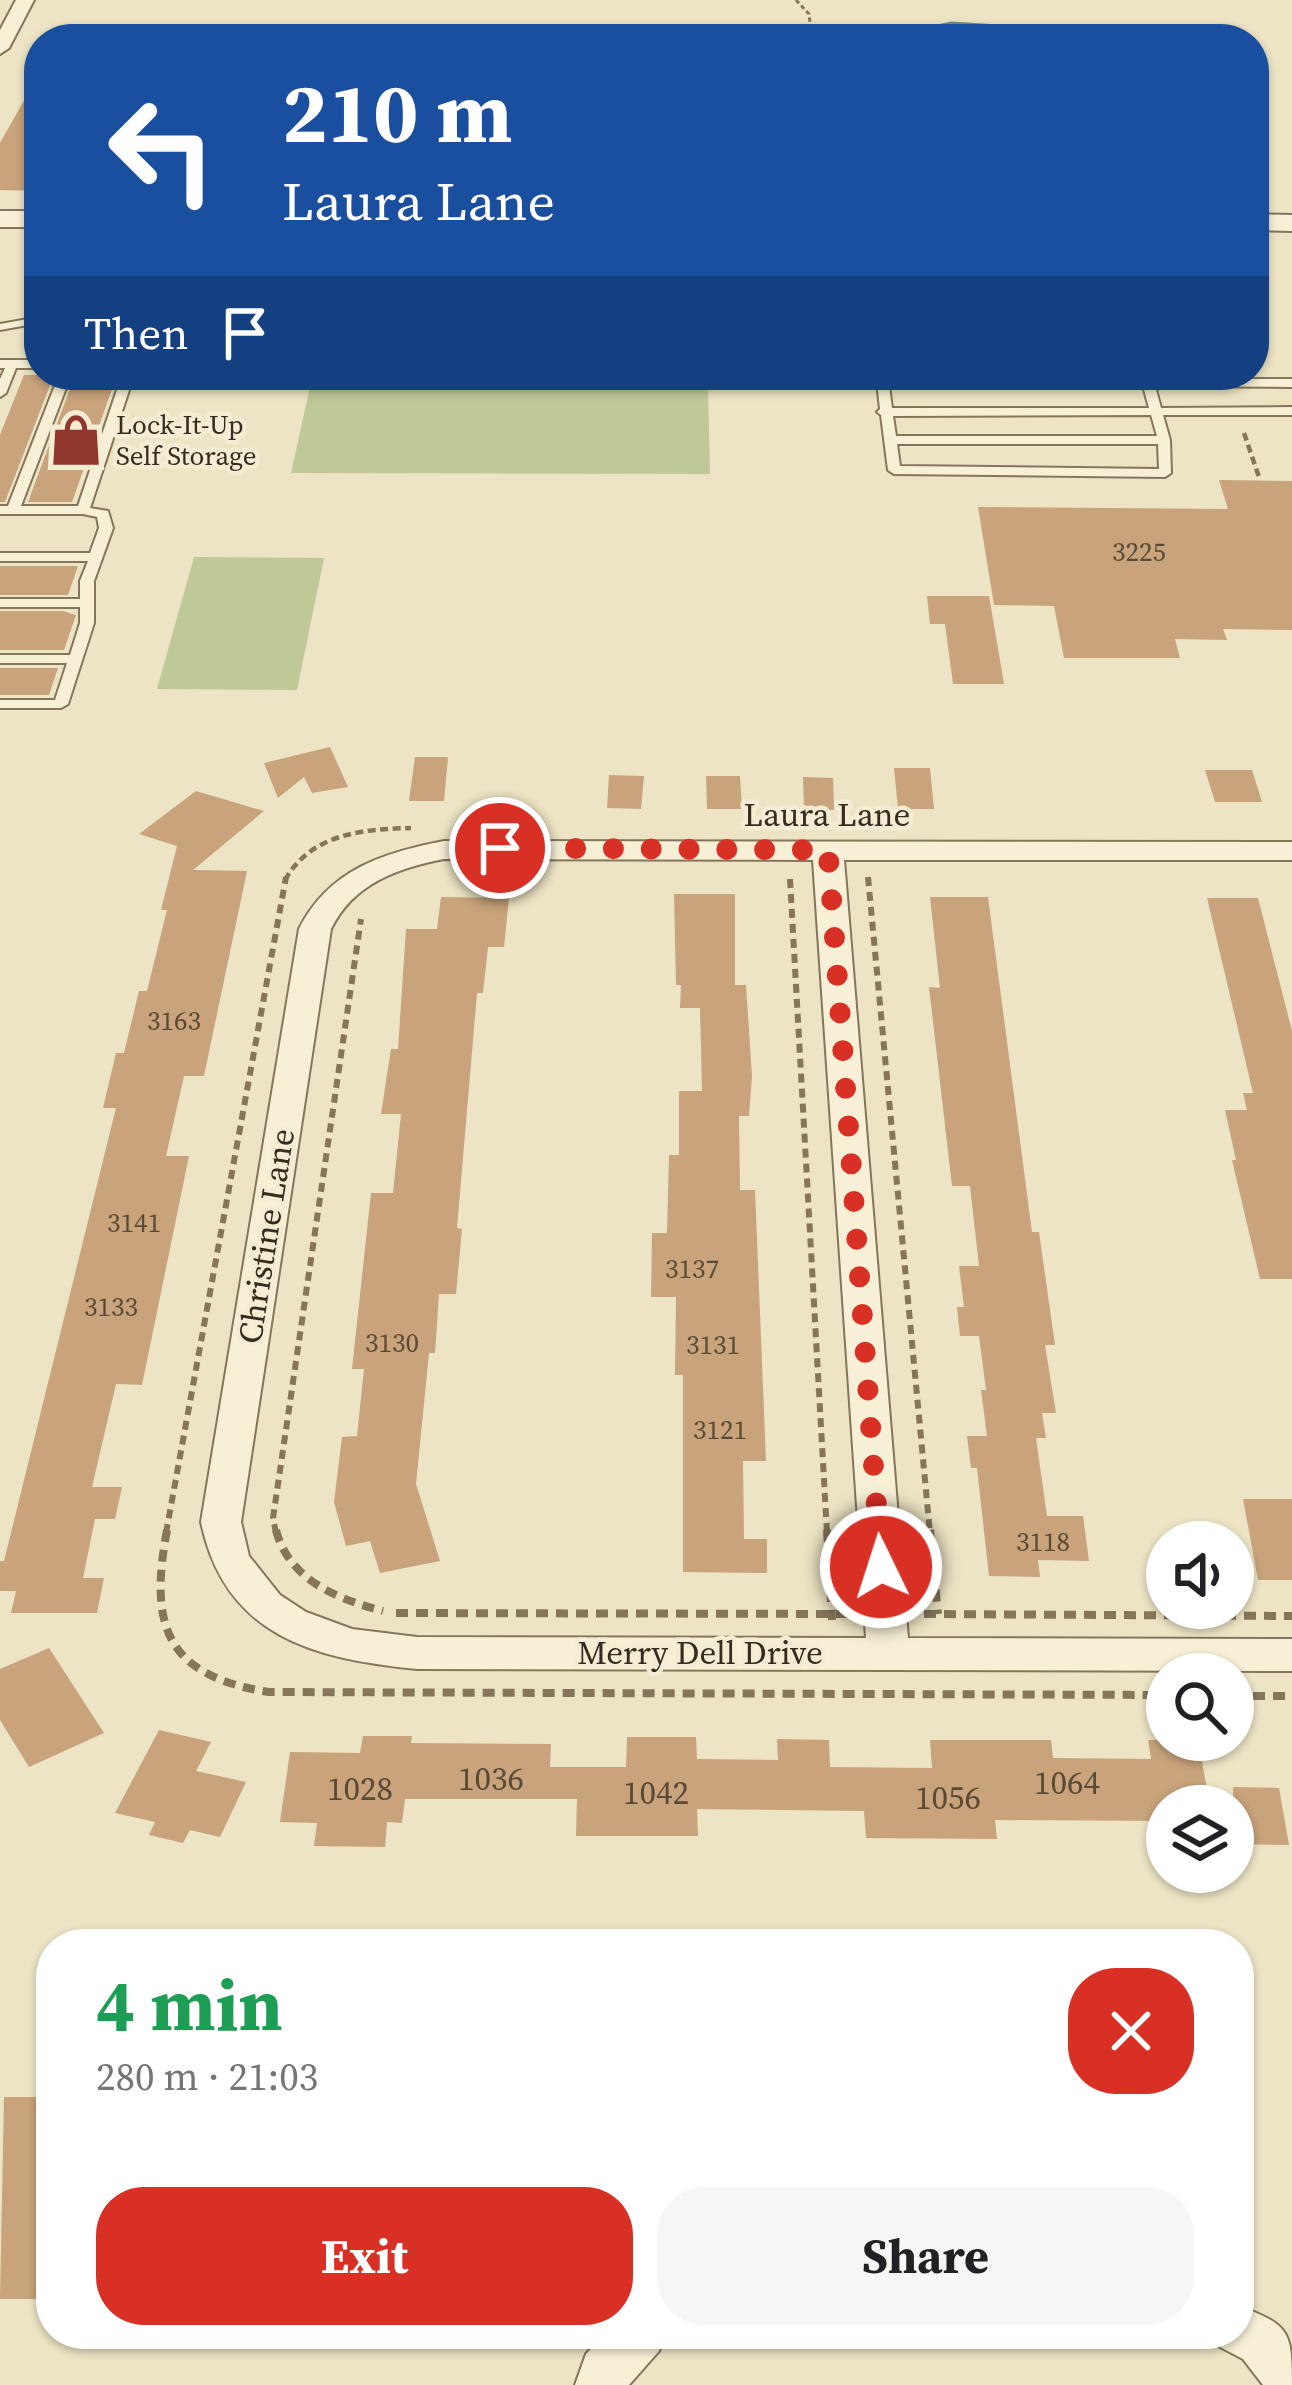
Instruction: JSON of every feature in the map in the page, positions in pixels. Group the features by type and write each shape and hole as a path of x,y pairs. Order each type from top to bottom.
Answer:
{"street":[{"path":"0,48 25,0"},
{"name":"Laura Lane","path":"367,890 444,850 1292,851"},
{"path":"828,850 886,1633"},
{"name":"Christine Lane","path":"264,1605 230,1565 223,1544 222,1501 315,929 333,896 367,890"},
{"name":"Merry Dell Drive","path":"264,1605 323,1640 384,1651 886,1633 1292,1654"},
{"path":"1254,2338 1292,2380"}],"lane":[{"path":"0,393 6,364"},
{"path":"0,704 62,704 87,623 86,604 106,519 94,510 6,510 58,390"},
{"path":"83,510 123,390"},
{"path":"883,390 894,470 1165,473 1164,440 1150,390"},
{"path":"884,412 1292,411"},
{"path":"889,440 1164,440"},
{"path":"0,557 96,557"},
{"path":"0,603 86,604"},
{"path":"0,659 76,659"}],"path":[{"path":"1241,425 1260,480"},
{"path":"422,828 368,830 329,840 296,862 285,879 158,1578 158,1619 174,1648 186,1661 224,1683 269,1692 1146,1696"},
{"path":"784,871 790,873 831,1614"},
{"path":"868,874 938,1614"},
{"path":"367,890 355,937 274,1500 275,1534 281,1549 321,1589 349,1603 389,1612 831,1614 886,1633 938,1614 1292,1616"},
{"path":"1254,1696 1292,1696"}],"green space":[{"path":"309,390 708,390 710,474 291,473"},
{"path":"194,557 324,558 297,690 157,689"}],"building":[{"path":"24,101 24,191 0,190 0,143"},
{"name":"Lock-It-Up Self Storage","path":"24,375 24,390 48,390 5,502 0,502 0,435"},
{"name":"Lock-It-Up Self Storage","path":"69,390 112,390 72,502 28,502"},
{"path":"1219,480 1292,481 1292,630 1223,629 1227,640 1175,639 1180,658 1064,658 1054,606 994,605 978,507 1228,509"},
{"path":"0,566 78,566 68,595 0,595"},
{"path":"927,596 989,596 1004,684 953,684 945,624 930,624"},
{"path":"0,611 76,615 64,650 0,650"},
{"path":"0,668 58,668 49,695 0,695"},
{"path":"330,747 348,787 312,793 304,777 278,798 264,763"},
{"path":"415,757 448,757 444,801 409,801"},
{"path":"894,768 930,768 934,809 898,809"},
{"path":"1205,770 1252,770 1262,802 1215,802"},
{"path":"609,775 644,776 641,809 607,808"},
{"path":"706,776 740,776 742,809 707,809"},
{"path":"803,777 833,778 834,810 804,809"},
{"path":"196,791 264,811 193,870 247,871 204,1076 184,1076 166,1156 189,1156 142,1385 116,1384 92,1487 122,1487 115,1519 95,1519 83,1578 104,1578 97,1613 11,1613 16,1591 0,1591 0,1561 4,1561 116,1108 103,1108 116,1053 124,1053 139,991 147,991 167,910 161,910 177,846 139,834"},
{"path":"674,894 735,894 735,985 746,985 752,1076 749,1116 739,1116 740,1190 755,1190 766,1461 743,1461 744,1539 767,1539 767,1573 683,1572 683,1375 675,1375 676,1297 651,1297 652,1233 667,1233 669,1155 679,1155 679,1091 702,1091 700,1008 680,1008 681,985 676,985"},
{"path":"441,897 509,898 504,947 488,947 483,993 477,993 456,1294 439,1294 435,1353 429,1353 416,1484 440,1561 380,1573 370,1541 346,1546 334,1502 342,1437 357,1436 364,1369 352,1369 371,1193 393,1193 401,1114 381,1114 391,1049 398,1049 406,929 437,929"},
{"path":"930,897 988,897 1032,1232 1039,1232 1055,1345 1045,1345 1056,1413 1042,1413 1046,1438 1036,1438 1047,1516 1083,1516 1089,1561 1038,1560 1040,1577 989,1576 977,1468 971,1468 967,1436 987,1436 981,1390 986,1390 979,1336 960,1336 957,1307 964,1307 959,1266 979,1266 970,1186 952,1186 929,987 940,988"},
{"path":"1207,898 1258,898 1292,1031 1292,1279 1260,1279 1232,1160 1236,1160 1225,1110 1247,1110 1243,1093 1253,1093"},
{"path":"1243,1499 1292,1499 1292,1580 1258,1580 1254,1521 1247,1521"},
{"path":"49,1648 104,1733 29,1767 0,1720 0,1669"},
{"path":"159,1730 211,1742 196,1771 246,1782 220,1837 190,1830 183,1843 149,1835 155,1822 115,1813"},
{"path":"363,1736 412,1736 411,1743 551,1744 550,1767 626,1767 627,1737 696,1737 697,1759 778,1760 777,1739 829,1740 830,1767 932,1768 930,1740 1051,1740 1053,1758 1202,1761 1206,1785 1146,1785 1146,1821 995,1820 997,1839 866,1838 864,1811 697,1809 698,1836 576,1836 577,1799 405,1799 402,1823 387,1822 385,1847 314,1846 317,1823 280,1822 290,1752 360,1753"},
{"path":"1254,1787 1279,1788 1289,1845 1254,1844"},
{"path":"4,2097 36,2097 36,2299 0,2299"}],"place":[{"name":"Lock-It-Up Self Storage","path":"76,440"}],"route":[{"path":"500,848 828,850 881,1567"}]}
